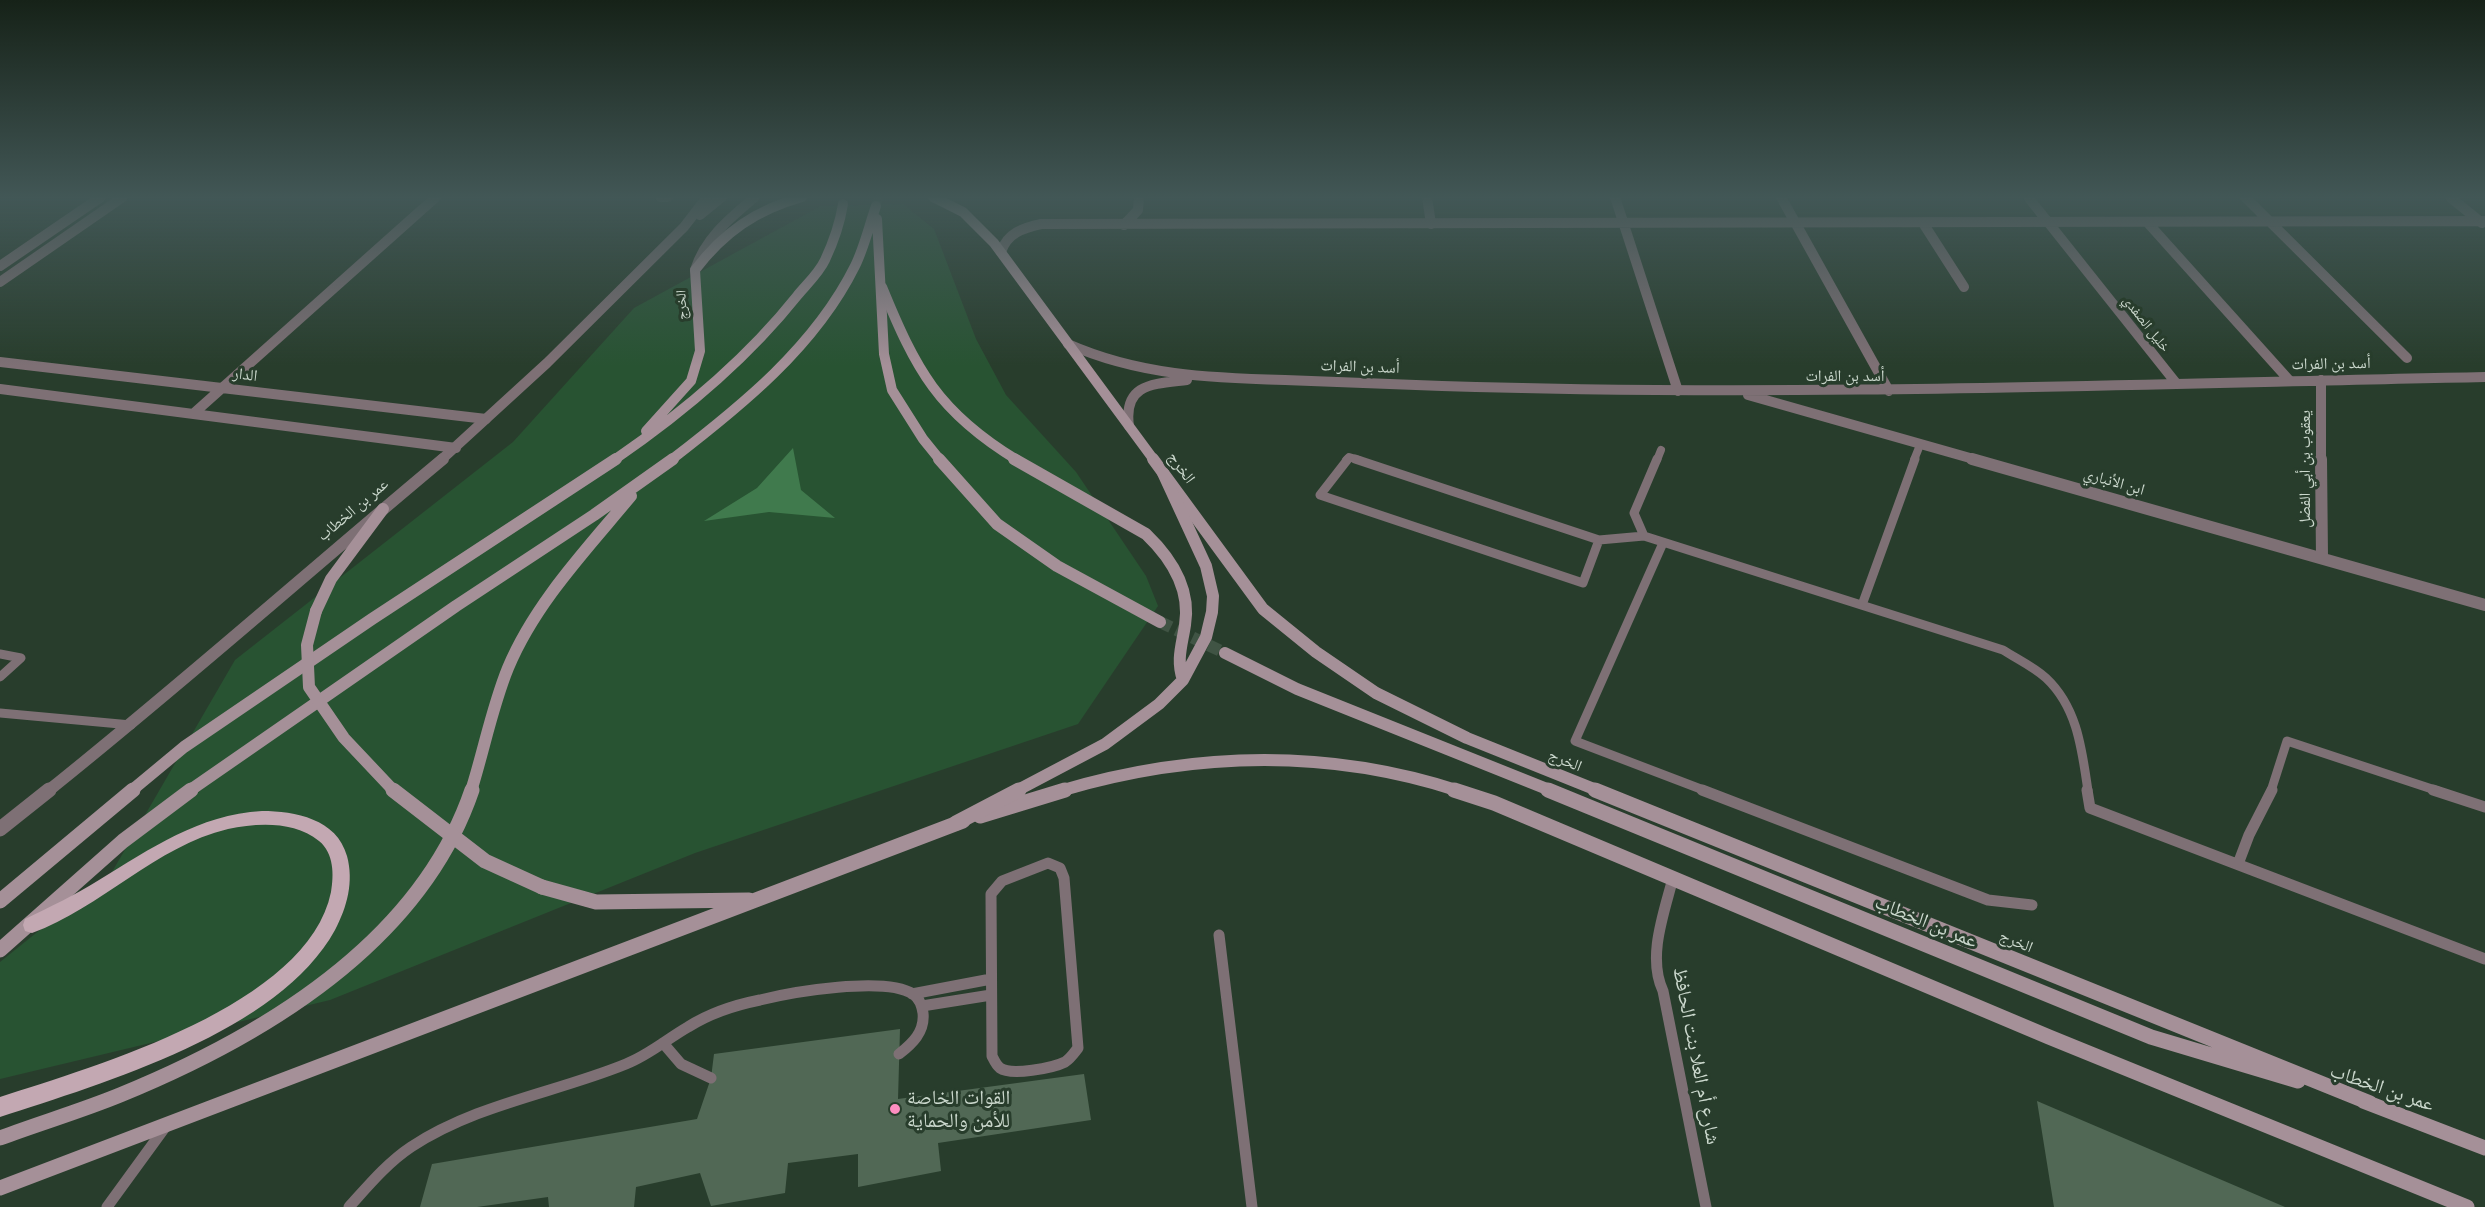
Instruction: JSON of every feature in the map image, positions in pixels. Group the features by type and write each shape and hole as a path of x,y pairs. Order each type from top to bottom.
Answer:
{"main road":[{"name":"الخرج","path":"631,449 691,381 700,351 695,270 706,253"},
{"path":"0,901 184,747 657,430 725,372 779,318 824,262 827,253"},
{"path":"0,950 32,925 140,827 481,589 636,488 735,410 790,356 827,311 861,253"},
{"path":"880,253 884,354 892,390 923,439 958,482 997,524 1057,566 1160,622"},
{"name":"الخرج","path":"1002,253 1263,609 1316,652 1376,693 1467,738 2370,1103"},
{"path":"882,287 912,356 929,385 955,414 988,442 1030,469 1129,523 1160,547 1184,588 1186,616 1176,665 1183,680"},
{"path":"956,823 1105,744 1159,704 1183,680 1208,632 1213,607 1213,588 1199,550 1177,508 1163,472"},
{"path":"0,1138 119,1096 187,1066 250,1031 309,993 361,951 389,923 433,870 471,796 498,697 509,666 524,636 636,488"},
{"path":"383,509 331,579 316,610 307,645 309,687 344,738 395,792 485,861 542,886 596,902 759,900"},
{"name":"عمر بن الخطاب","path":"1225,653 1297,689 2151,1037 2370,1103 2485,1148"},
{"path":"0,1188 956,823 1117,776 1179,764 1242,759 1305,760 1369,768 1431,782 1494,803 2049,1037 2467,1207"},
{"path":"0,1107 103,1074 143,1058 211,1025 256,998 289,974 315,946 333,918 342,891 343,867 335,847 320,831 298,821 271,817 239,819 206,828 172,843 89,896 32,925"}],"street":[{"path":"0,266 19,253"},
{"path":"0,282 41,253"},
{"path":"193,414 373,253"},
{"name":"عمر بن الخطاب","path":"0,829 130,725 456,448 547,363 657,253"},
{"path":"695,270 701,253"},
{"path":"1633,253 1678,391"},
{"path":"1813,253 1889,391"},
{"path":"1942,253 1964,287"},
{"name":"خليل الصفدي","path":"2074,253 2176,382"},
{"path":"2175,253 2289,380"},
{"path":"2302,253 2407,358"},
{"name":"أسد بن الفرات","path":"1068,344 1092,356 1144,371 1206,378 1678,391 1889,391 2176,382 2485,378"},
{"name":"الدار","path":"0,362 486,419"},
{"name":"أسد بن الفرات","path":"1129,426 1128,406 1132,397 1142,389 1154,385 1206,378"},
{"name":"يعقوب بن أبي الفضل","path":"2321,380 2322,557"},
{"path":"0,389 456,448"},
{"name":"ابن الأنباري","path":"1735,391 2485,605"}],"lane":[{"path":"1862,605 1920,445"},
{"path":"1644,537 1634,513 1662,450"},
{"path":"1599,540 1583,583 1320,495 1349,457 1599,540 1644,537 2003,650 2047,679 2072,712 2082,754 2090,807 2485,959"},
{"path":"1663,543 1575,741 1988,900 2032,905"},
{"path":"0,654 21,658 0,677"},
{"path":"0,713 130,725"},
{"path":"2238,864 2249,835 2271,792 2287,741 2485,807"},
{"path":"1048,863 1060,868 1064,878 1078,1040 1074,1056 1059,1066 1012,1070 998,1067 992,1056 991,979 990,900 993,889 1002,880 1041,864 1048,863"},
{"name":"شارع أم العلا بنت الحافظ","path":"1673,878 1662,920 1657,978 1663,992 1706,1207"},
{"path":"1219,935 1252,1207"},
{"path":"912,994 991,979"},
{"path":"349,1207 361,1191 386,1167 436,1131 483,1110 626,1064 697,1022 767,998 835,988 902,989 912,994 922,1006 924,1019 920,1033 899,1054"},
{"path":"922,1006 991,995"},
{"path":"663,1043 681,1064 711,1078"},
{"path":"107,1207 167,1124"}],"shaded area":[{"path":"734,253 943,253 976,339 1006,395 1076,472 1146,576 1158,606 1078,724 695,853 330,1000 0,1079 0,962 112,872 235,660 513,442 634,308"},
{"path":"793,448 801,490 835,518 769,512 704,521 757,488"}],"building":[{"name":"القوات الخاصة للأمن والحماية","path":"900,1029 898,1099 1084,1074 1091,1120 938,1143 941,1171 858,1187 858,1154 788,1163 785,1193 711,1206 700,1173 636,1187 634,1207 549,1207 548,1197 477,1207 420,1207 432,1164 697,1119 711,1078 714,1054"},
{"path":"2037,1101 2285,1207 2054,1207"}],"tunnel":[{"path":"1160,622 1225,653"}],"place":[{"name":"القوات الخاصة للأمن والحماية","path":"895,1109"}]}
